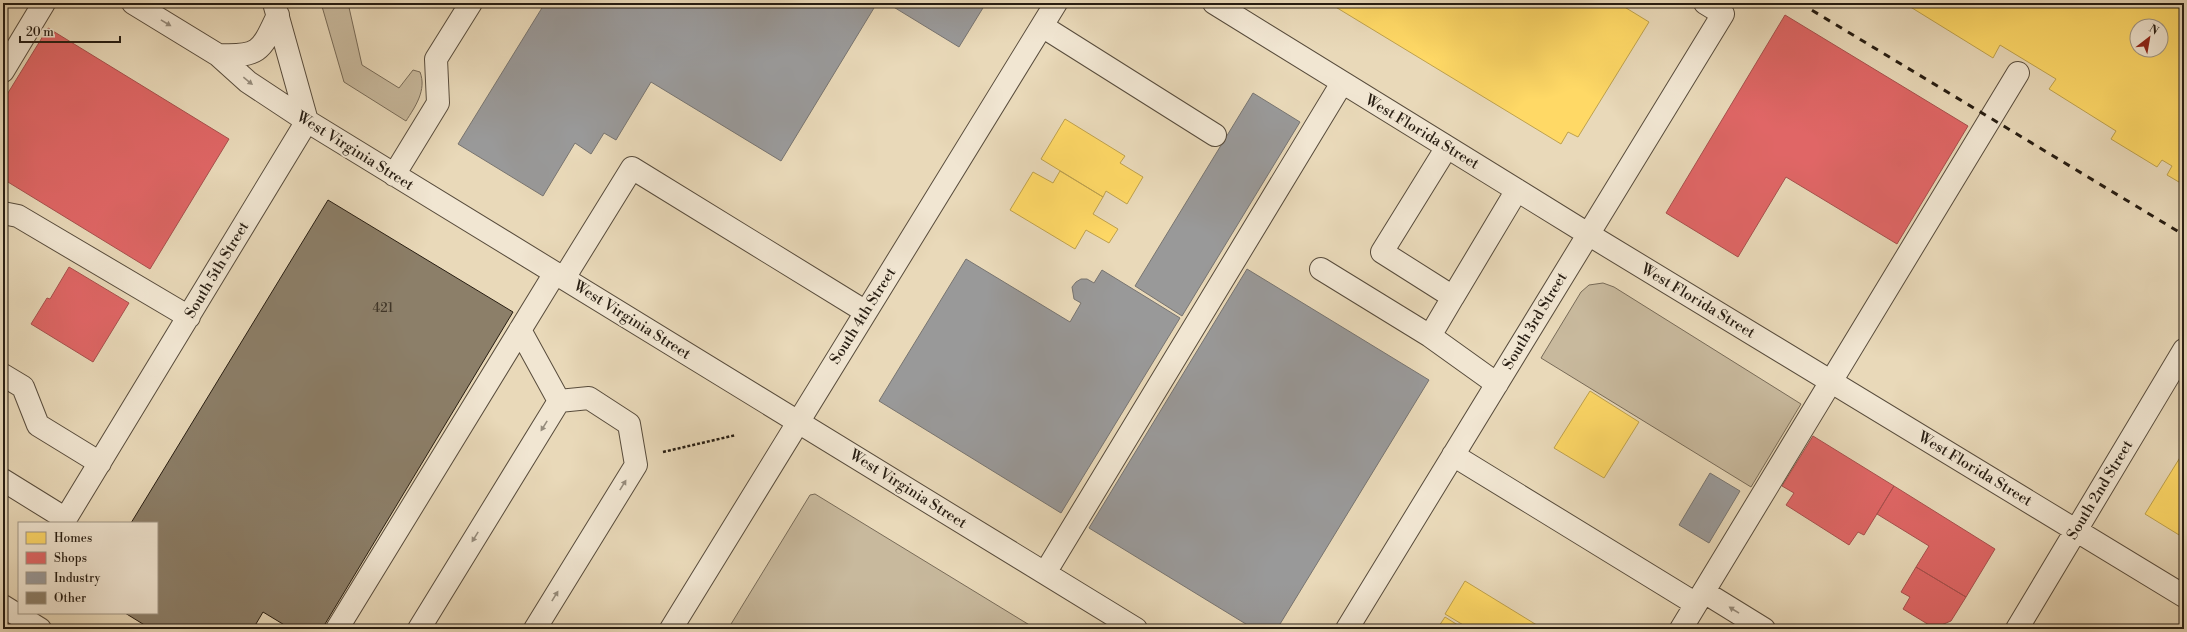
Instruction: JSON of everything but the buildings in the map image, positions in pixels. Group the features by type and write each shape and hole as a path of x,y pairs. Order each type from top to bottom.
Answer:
{"street":[{"path":"3,71 44,3"},
{"name":"West Virginia Street","path":"133,3 218,55 248,82 307,121 1136,629"},
{"path":"394,175 438,103 436,59 471,3"},
{"name":"South 4th Street","path":"671,629 1056,3"},
{"name":"West Florida Street","path":"1214,3 1588,234 2184,596"},
{"name":"South 3rd Street","path":"1347,629 1588,234 1714,8"},
{"path":"218,55 242,56 258,50 266,40 276,9"},
{"path":"276,9 307,121"},
{"path":"1042,26 1215,135"},
{"path":"1681,629 2018,73"},
{"path":"1044,573 1342,83"},
{"name":"South 5th Street","path":"64,521 307,121"},
{"path":"1447,147 1382,252 1454,297"},
{"path":"337,629 520,330 559,276 632,168 866,312"},
{"path":"1430,336 1518,190"},
{"path":"3,213 18,216 189,317"},
{"path":"1322,269 1430,336 1497,384"},
{"path":"520,330 559,401"},
{"name":"South 2nd Street","path":"2016,629 2184,350"},
{"path":"3,375 22,387 38,425 100,463"},
{"path":"535,629 636,465 628,424 589,398 559,401"},
{"path":"418,629 559,401"},
{"path":"1453,455 1700,598 1764,629"},
{"path":"3,480 64,521"},
{"path":"9,609 40,629"}],"path":[{"path":"635,458 736,435"}],"shaded area":[{"path":"321,3 348,3 362,65 399,88 413,70 420,72 422,79 421,92 406,121 344,82"},
{"path":"1603,283 1614,287 1801,404 1751,487 1541,358 1581,292 1589,285"},
{"path":"815,494 1036,629 728,629 810,495"}],"railway":[{"path":"1800,3 2184,235"}]}
